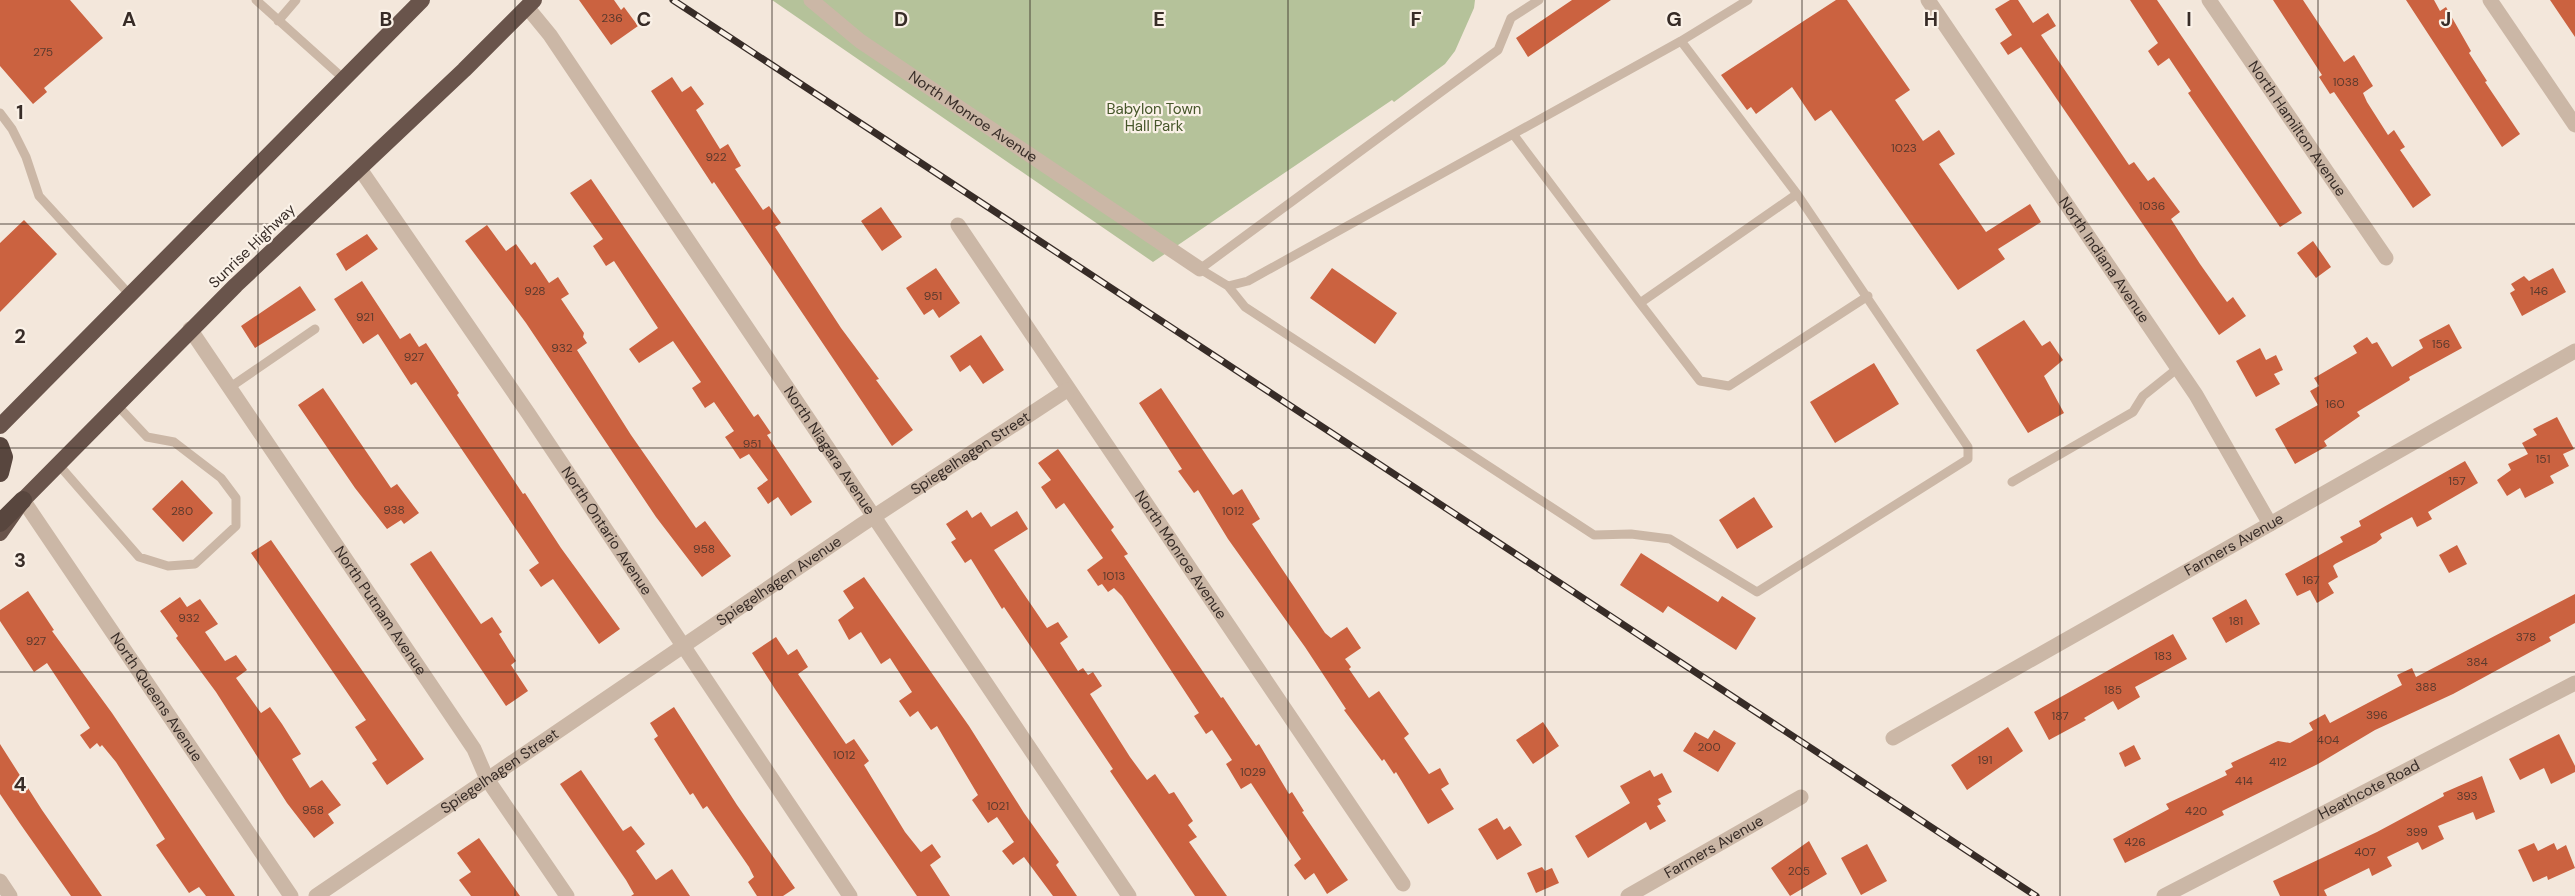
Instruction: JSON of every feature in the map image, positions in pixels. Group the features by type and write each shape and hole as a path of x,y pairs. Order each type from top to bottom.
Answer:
{"highway":[{"path":"0,426 422,0"},
{"name":"Sunrise Highway","path":"0,523 190,330 360,169 527,2"},
{"path":"0,446 4,457 0,473"},
{"path":"0,533 23,500"}],"street":[{"name":"North Monroe Avenue","path":"811,0 860,41 1200,269"},
{"name":"North Indiana Avenue","path":"1928,0 2178,368 2270,524"},
{"name":"North Hamilton Avenue","path":"2209,0 2386,258"},
{"path":"2490,0 2575,125"},
{"name":"North Niagara Avenue","path":"527,2 875,515 1128,896"},
{"name":"North Ontario Avenue","path":"360,169 528,412 850,896"},
{"name":"North Monroe Avenue","path":"958,225 1066,390 1403,884"},
{"name":"North Putnam Avenue","path":"190,330 474,749 487,778 567,896"},
{"name":"Farmers Avenue","path":"1893,738 2575,351"},
{"name":"Spiegelhagen Street","path":"875,515 1066,390"},
{"name":"North Queens Avenue","path":"23,500 291,896"},
{"name":"Spiegelhagen Avenue","path":"683,645 875,515"},
{"name":"Spiegelhagen Street","path":"316,896 683,645"},
{"name":"Heathcote Road","path":"2164,896 2575,683"},
{"name":"Farmers Avenue","path":"1628,896 1800,797"},
{"path":"0,881 10,896"}],"lane":[{"path":"256,0 344,79"},
{"path":"278,21 296,0"},
{"path":"1539,0 1511,18 1498,50 1200,269 1228,286 1245,307 1594,535 1631,534 1670,539 1757,592 1968,459 1968,447 1797,194 1682,41"},
{"path":"1228,286 1248,281 1682,41 1748,0"},
{"path":"0,113 12,129 26,157 39,196 130,295"},
{"path":"1513,134 1700,381 1729,386 1868,296"},
{"path":"1640,303 1797,194"},
{"path":"229,388 315,329"},
{"path":"2012,482 2133,412 2143,396 2178,368"},
{"path":"58,464 139,557 168,566 195,564 236,526 236,498 222,478 174,442 147,437 117,405"}],"green space":[{"name":"Babylon Town Hall Park","path":"772,0 1475,0 1474,8 1455,51 1445,64 1394,102 1392,100 1153,262"}],"building":[{"path":"0,0 70,0 103,38 44,88 47,92 33,104 0,66"},
{"path":"579,0 614,0 621,10 624,7 638,26 611,45"},
{"path":"1572,0 1611,0 1528,57 1516,38"},
{"path":"1836,0 1847,0 1910,90 1895,100 1923,141 1939,130 1955,154 1939,164 1986,232 2030,204 2041,222 1998,249 2005,259 1958,290 1831,110 1815,121 1792,87 1756,114 1751,107 1747,110 1721,75"},
{"path":"2010,0 2018,0 2033,23 2048,13 2056,26 2041,35 2129,165 2134,162 2148,181 2154,177 2180,212 2171,219 2227,302 2233,297 2246,316 2219,335 2021,47 2008,55 2000,43 2012,35 1995,9"},
{"path":"2130,0 2157,0 2302,213 2280,227 2188,93 2191,91 2169,58 2158,66 2148,51 2158,43"},
{"path":"2273,0 2303,0 2344,62 2354,55 2373,86 2363,93 2367,102 2388,135 2394,130 2405,147 2400,150 2431,195 2413,208 2334,92 2330,94 2319,77 2322,75"},
{"path":"2406,0 2434,0 2440,11 2446,7 2471,51 2469,53 2487,81 2485,82 2520,134 2502,147"},
{"path":"2550,0 2575,0 2575,37"},
{"path":"672,77 682,92 691,86 704,104 696,110 720,149 728,144 741,166 735,169 763,210 769,206 781,223 775,227 841,328 879,379 876,380 913,430 892,446 651,91"},
{"path":"591,179 754,417 758,414 771,433 767,435 812,502 791,516 778,497 768,504 757,488 768,480 749,454 740,459 725,437 734,431 714,402 705,408 692,388 701,382 673,341 639,363 629,349 658,328 614,261 606,266 593,246 603,239 570,193"},
{"path":"881,207 902,237 882,251 861,221"},
{"path":"24,220 57,254 0,312 0,243"},
{"path":"487,225 506,251 516,244 531,265 535,262 549,283 558,277 569,294 561,299 584,333 583,337 587,343 577,350 631,435 696,528 705,521 731,556 702,577 656,517 526,323 465,241"},
{"path":"367,234 378,249 346,271 336,254"},
{"path":"2313,241 2331,267 2316,278 2297,253"},
{"path":"936,268 960,303 939,318 933,309 924,315 906,288"},
{"path":"1332,268 1397,313 1375,344 1310,298"},
{"path":"2553,268 2566,292 2522,316 2510,293 2515,290 2511,284 2524,276 2529,281"},
{"path":"362,281 400,339 410,333 419,347 426,343 459,393 457,395 523,494 525,493 561,548 620,629 599,644 553,579 541,587 529,570 539,563 416,382 411,385 378,334 363,344 334,299"},
{"path":"300,286 316,310 255,348 241,326"},
{"path":"2024,320 2042,346 2050,341 2063,360 2044,376 2064,413 2028,433 1976,350"},
{"path":"2449,324 2462,348 2409,377 2410,380 2357,412 2360,416 2324,441 2327,446 2295,464 2275,429 2318,405 2310,391 2319,386 2314,378 2357,353 2353,346 2367,337 2372,344 2377,342 2392,367 2423,348 2419,340"},
{"path":"981,335 1004,370 983,384 970,365 960,372 950,356"},
{"path":"2260,348 2266,360 2276,355 2283,370 2274,374 2280,384 2256,397 2236,361"},
{"path":"1874,363 1899,404 1835,443 1810,402"},
{"path":"323,388 391,488 397,484 419,513 404,524 401,520 387,529 355,488 298,405"},
{"path":"1161,388 1233,495 1242,489 1260,519 1252,524 1325,633 1331,638 1347,627 1361,648 1345,659 1351,667 1349,669 1369,698 1379,691 1409,734 1404,738 1429,774 1440,768 1449,784 1441,789 1454,809 1428,824 1396,772 1394,774 1384,759 1382,761 1344,710 1346,709 1305,647 1228,539 1198,490 1194,493 1178,471 1182,469 1139,403"},
{"path":"2557,417 2574,449 2563,454 2569,466 2550,476 2554,483 2525,498 2520,488 2507,496 2497,480 2511,470 2508,464 2528,454 2522,443 2537,435 2533,429"},
{"path":"1058,449 1114,527 1111,530 1128,554 1124,556 1221,698 1223,697 1256,746 1259,744 1289,794 1292,792 1304,811 1302,812 1348,880 1327,894 1314,873 1305,880 1294,865 1301,859 1251,783 1241,789 1226,764 1232,760 1212,730 1206,734 1194,716 1199,713 1122,596 1114,588 1108,592 1102,584 1098,586 1087,570 1103,558 1064,503 1056,509 1041,487 1051,480 1038,463"},
{"path":"2465,461 2478,483 2428,512 2432,519 2417,527 2412,517 2380,534 2382,538 2376,543 2335,564 2333,566 2338,577 2328,583 2334,593 2317,603 2310,590 2297,596 2285,574 2343,542 2340,537 2361,526 2359,521"},
{"path":"182,480 213,513 183,542 152,509"},
{"path":"1754,497 1773,527 1737,549 1719,520"},
{"path":"967,510 972,518 981,512 991,527 1017,511 1028,529 994,550 1047,628 1058,622 1068,637 1060,643 1078,671 1083,668 1088,675 1093,672 1102,686 1090,694 1147,780 1155,774 1169,794 1174,792 1193,821 1188,825 1197,837 1189,842 1227,896 1195,896 1110,771 1113,769 1004,607 1002,609 971,559 965,563 951,542 956,539 946,524"},
{"path":"271,540 424,759 387,785 372,763 377,760 355,727 366,720 251,553"},
{"path":"2457,545 2467,564 2449,573 2439,555"},
{"path":"431,551 481,624 492,617 502,632 499,634 516,661 511,665 528,691 506,706 410,564"},
{"path":"1641,553 1718,602 1722,596 1756,618 1736,650 1668,606 1663,613 1620,585"},
{"path":"864,577 969,726 1024,813 1059,862 1056,865 1077,896 1053,896 1024,857 1013,865 1002,851 1014,842 997,817 988,823 972,800 978,795 937,726 931,730 918,711 910,717 899,701 912,692 890,658 881,664 861,632 849,640 838,620 854,608 843,591"},
{"path":"28,591 54,630 52,631 112,713 235,896 206,896 199,887 189,893 156,845 165,839 116,762 102,745 100,747 97,743 90,749 80,735 90,728 47,663 34,672 0,621 0,610"},
{"path":"2575,594 2575,623 2549,637 2551,641 2453,694 2375,730 2318,764 2222,811 2224,815 2125,863 2113,839 2169,809 2166,804 2227,775 2225,771 2233,767 2231,763 2278,741 2290,743 2313,730 2309,723 2325,714 2330,723 2402,685 2397,675 2412,668 2416,677"},
{"path":"180,597 187,607 200,599 218,624 205,632 225,661 236,655 247,670 236,678 261,713 270,707 282,724 301,754 292,759 310,788 322,780 341,805 328,814 334,823 314,838 287,803 216,692 176,638 178,636 160,611"},
{"path":"2246,599 2260,624 2226,643 2212,618"},
{"path":"2173,634 2187,659 2135,687 2140,697 2118,710 2113,701 2084,718 2086,720 2049,740 2034,712"},
{"path":"776,637 788,655 797,649 808,667 798,674 846,744 854,739 869,761 864,765 905,832 921,852 932,844 941,857 930,865 950,896 917,896 775,689 752,653"},
{"path":"674,707 737,805 795,888 783,896 757,896 748,882 754,877 749,867 707,806 703,809 693,793 690,795 654,739 658,736 650,723"},
{"path":"1543,722 1559,746 1533,764 1516,740"},
{"path":"2008,727 2023,751 1967,790 1951,765"},
{"path":"1714,730 1736,743 1718,772 1683,751 1695,732 1708,739"},
{"path":"2559,734 2575,766 2575,772 2551,784 2544,768 2520,780 2509,759"},
{"path":"0,744 42,810 102,896 71,896 0,794"},
{"path":"2134,745 2141,759 2125,767 2119,753"},
{"path":"581,770 623,831 631,826 645,844 636,851 656,880 672,869 690,896 631,896 634,894 626,880 560,784"},
{"path":"1650,770 1654,777 1662,773 1672,792 1658,799 1661,804 1657,806 1666,821 1650,830 1646,822 1588,858 1575,836 1630,803 1620,786"},
{"path":"2482,776 2495,812 2476,820 2473,812 2438,826 2444,839 2422,850 2418,842 2387,857 2392,866 2372,876 2369,868 2324,890 2327,896 2280,896 2273,881 2377,832 2444,796 2443,793"},
{"path":"1497,818 1504,830 1510,826 1522,845 1497,860 1478,829"},
{"path":"479,838 520,896 471,896 459,880 471,872 457,853"},
{"path":"1809,841 1827,874 1790,896 1771,868"},
{"path":"2534,843 2538,851 2554,843 2557,850 2566,845 2575,868 2548,880 2547,876 2533,882 2518,850"},
{"path":"1867,844 1887,881 1861,895 1841,858"},
{"path":"1542,867 1545,871 1552,868 1559,883 1536,893 1527,873"}],"railway":[{"path":"673,0 2036,896"}]}
